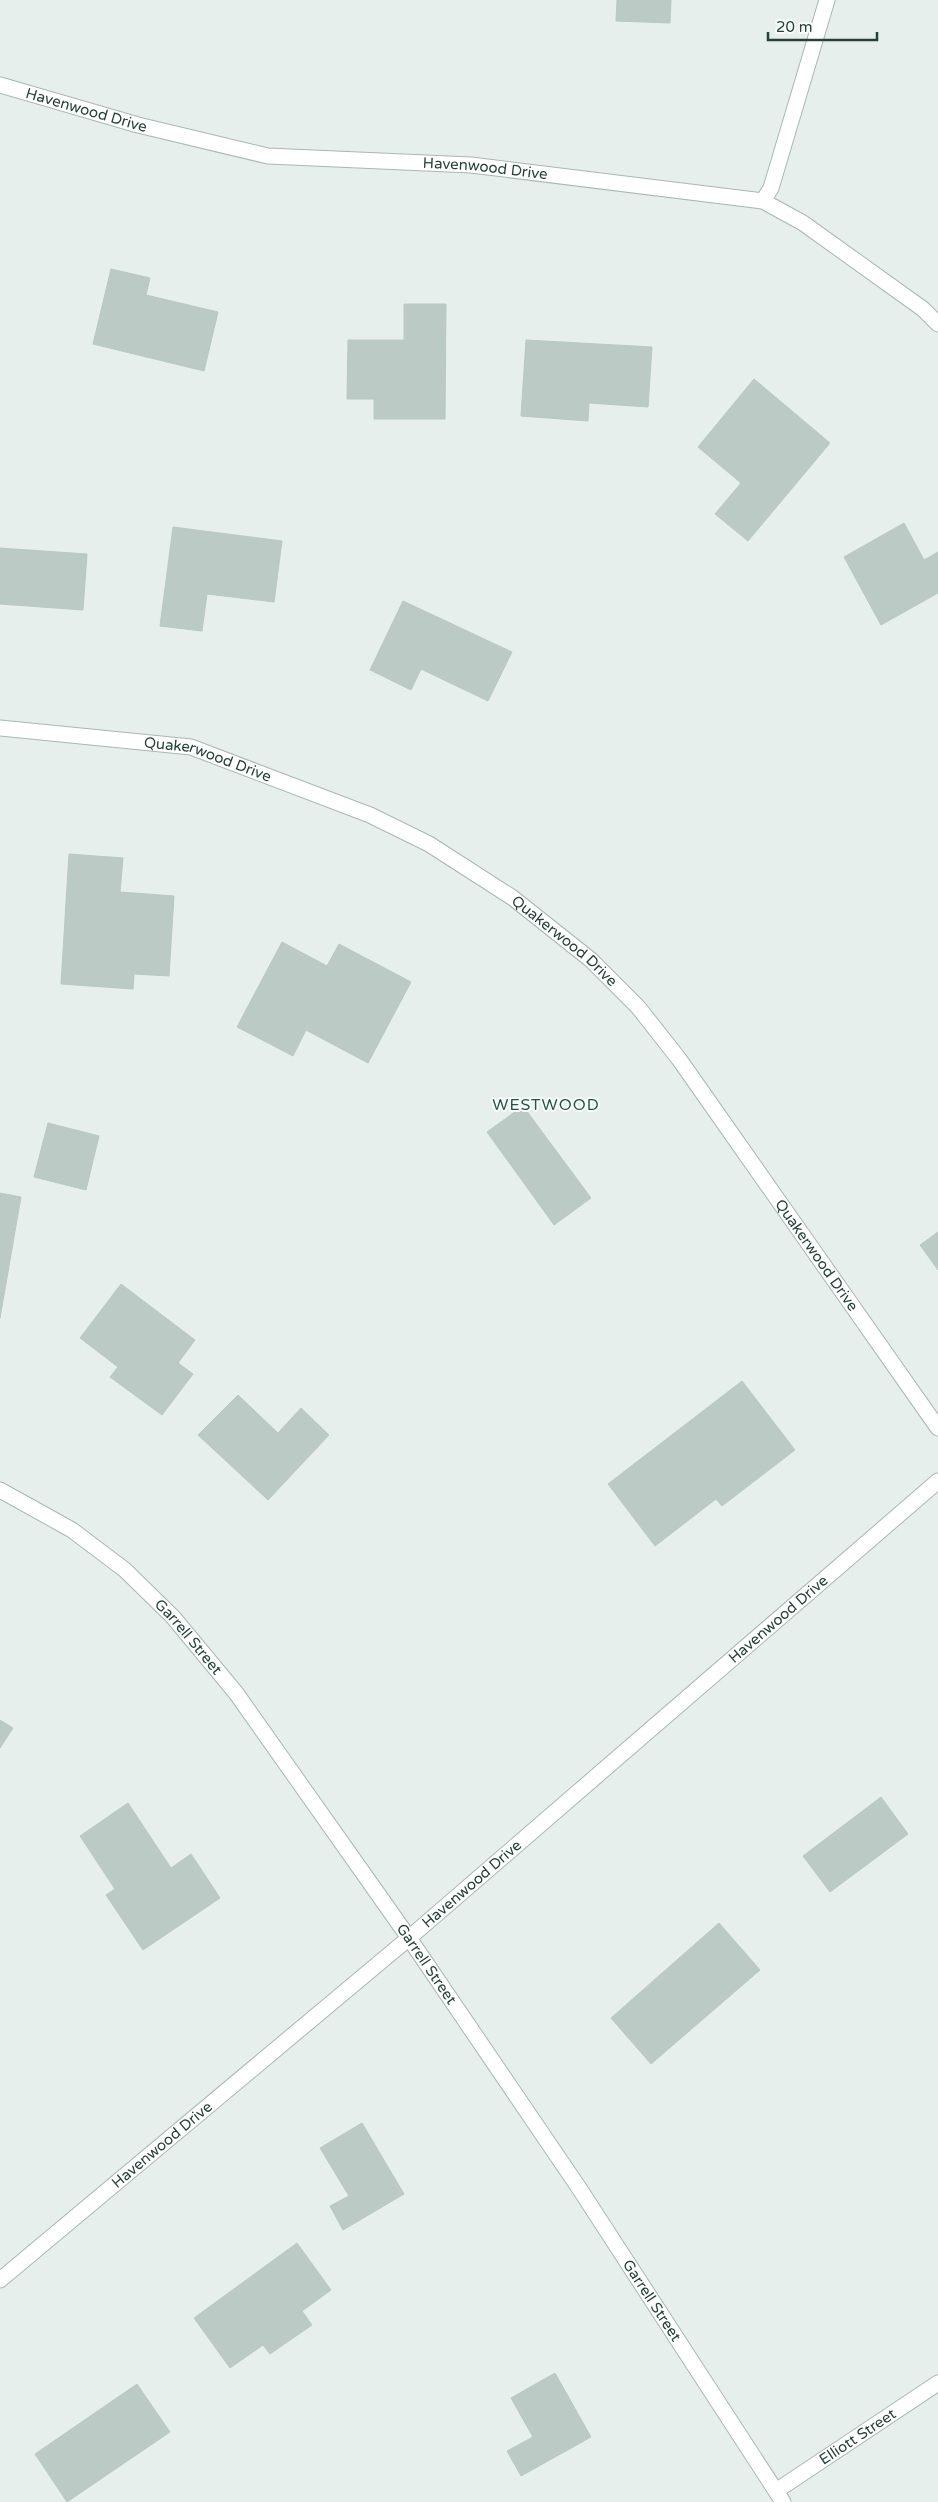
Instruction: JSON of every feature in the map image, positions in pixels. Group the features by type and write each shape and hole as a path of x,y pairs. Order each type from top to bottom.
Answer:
{"street":[{"path":"763,200 771,188 827,0"},
{"name":"Havenwood Drive","path":"0,85 138,125 268,156 471,165 763,200 803,224 923,309 938,324"},
{"name":"Quakerwood Drive","path":"0,728 191,747 370,815 429,844 513,898 591,960 638,1007 679,1059 938,1428"},
{"name":"Havenwood Drive","path":"0,2280 409,1938 938,1481"},
{"name":"Garrell Street","path":"0,1490 72,1530 125,1570 173,1617 236,1693 409,1938 574,2180 779,2497"},
{"name":"Elliott Street","path":"779,2497 938,2383"}],"building":[{"path":"617,0 671,0 670,23 616,21"},
{"path":"111,269 150,278 146,295 218,312 204,371 93,344"},
{"path":"404,304 446,304 445,419 374,419 374,399 347,399 348,340 404,340"},
{"path":"526,340 652,347 648,407 589,403 588,421 521,416"},
{"path":"754,379 830,443 748,541 715,514 741,483 698,447"},
{"path":"904,523 924,560 938,552 938,593 881,625 844,557"},
{"path":"173,527 282,541 274,602 207,594 202,631 160,626"},
{"path":"0,548 87,554 83,610 0,604"},
{"path":"403,601 512,652 488,701 421,669 411,690 370,670"},
{"path":"69,854 123,858 120,892 174,896 169,976 134,974 133,989 61,984"},
{"path":"282,942 327,966 339,944 411,982 368,1063 306,1030 293,1056 237,1027"},
{"path":"523,1106 591,1198 554,1225 487,1132"},
{"path":"48,1123 99,1136 86,1190 34,1177"},
{"path":"0,1193 21,1197 0,1318"},
{"path":"938,1232 938,1270 920,1245"},
{"path":"121,1284 195,1340 178,1363 193,1374 162,1415 110,1377 118,1367 80,1338"},
{"path":"742,1381 795,1450 722,1506 716,1499 655,1546 608,1484"},
{"path":"238,1395 278,1433 301,1408 329,1435 268,1500 198,1435"},
{"path":"0,1720 13,1728 0,1748"},
{"path":"881,1797 908,1834 830,1892 803,1856"},
{"path":"128,1803 171,1868 191,1854 220,1898 143,1950 106,1895 115,1889 80,1836"},
{"path":"719,1923 760,1970 651,2064 611,2018"},
{"path":"362,2123 404,2194 343,2230 330,2206 349,2196 320,2148"},
{"path":"297,2243 331,2290 302,2311 312,2325 270,2354 263,2345 230,2368 194,2318"},
{"path":"555,2373 591,2437 521,2476 507,2451 533,2437 511,2398"},
{"path":"137,2384 170,2432 67,2502 35,2454"}],"district":[{"name":"WESTWOOD","path":"546,1104"}]}
